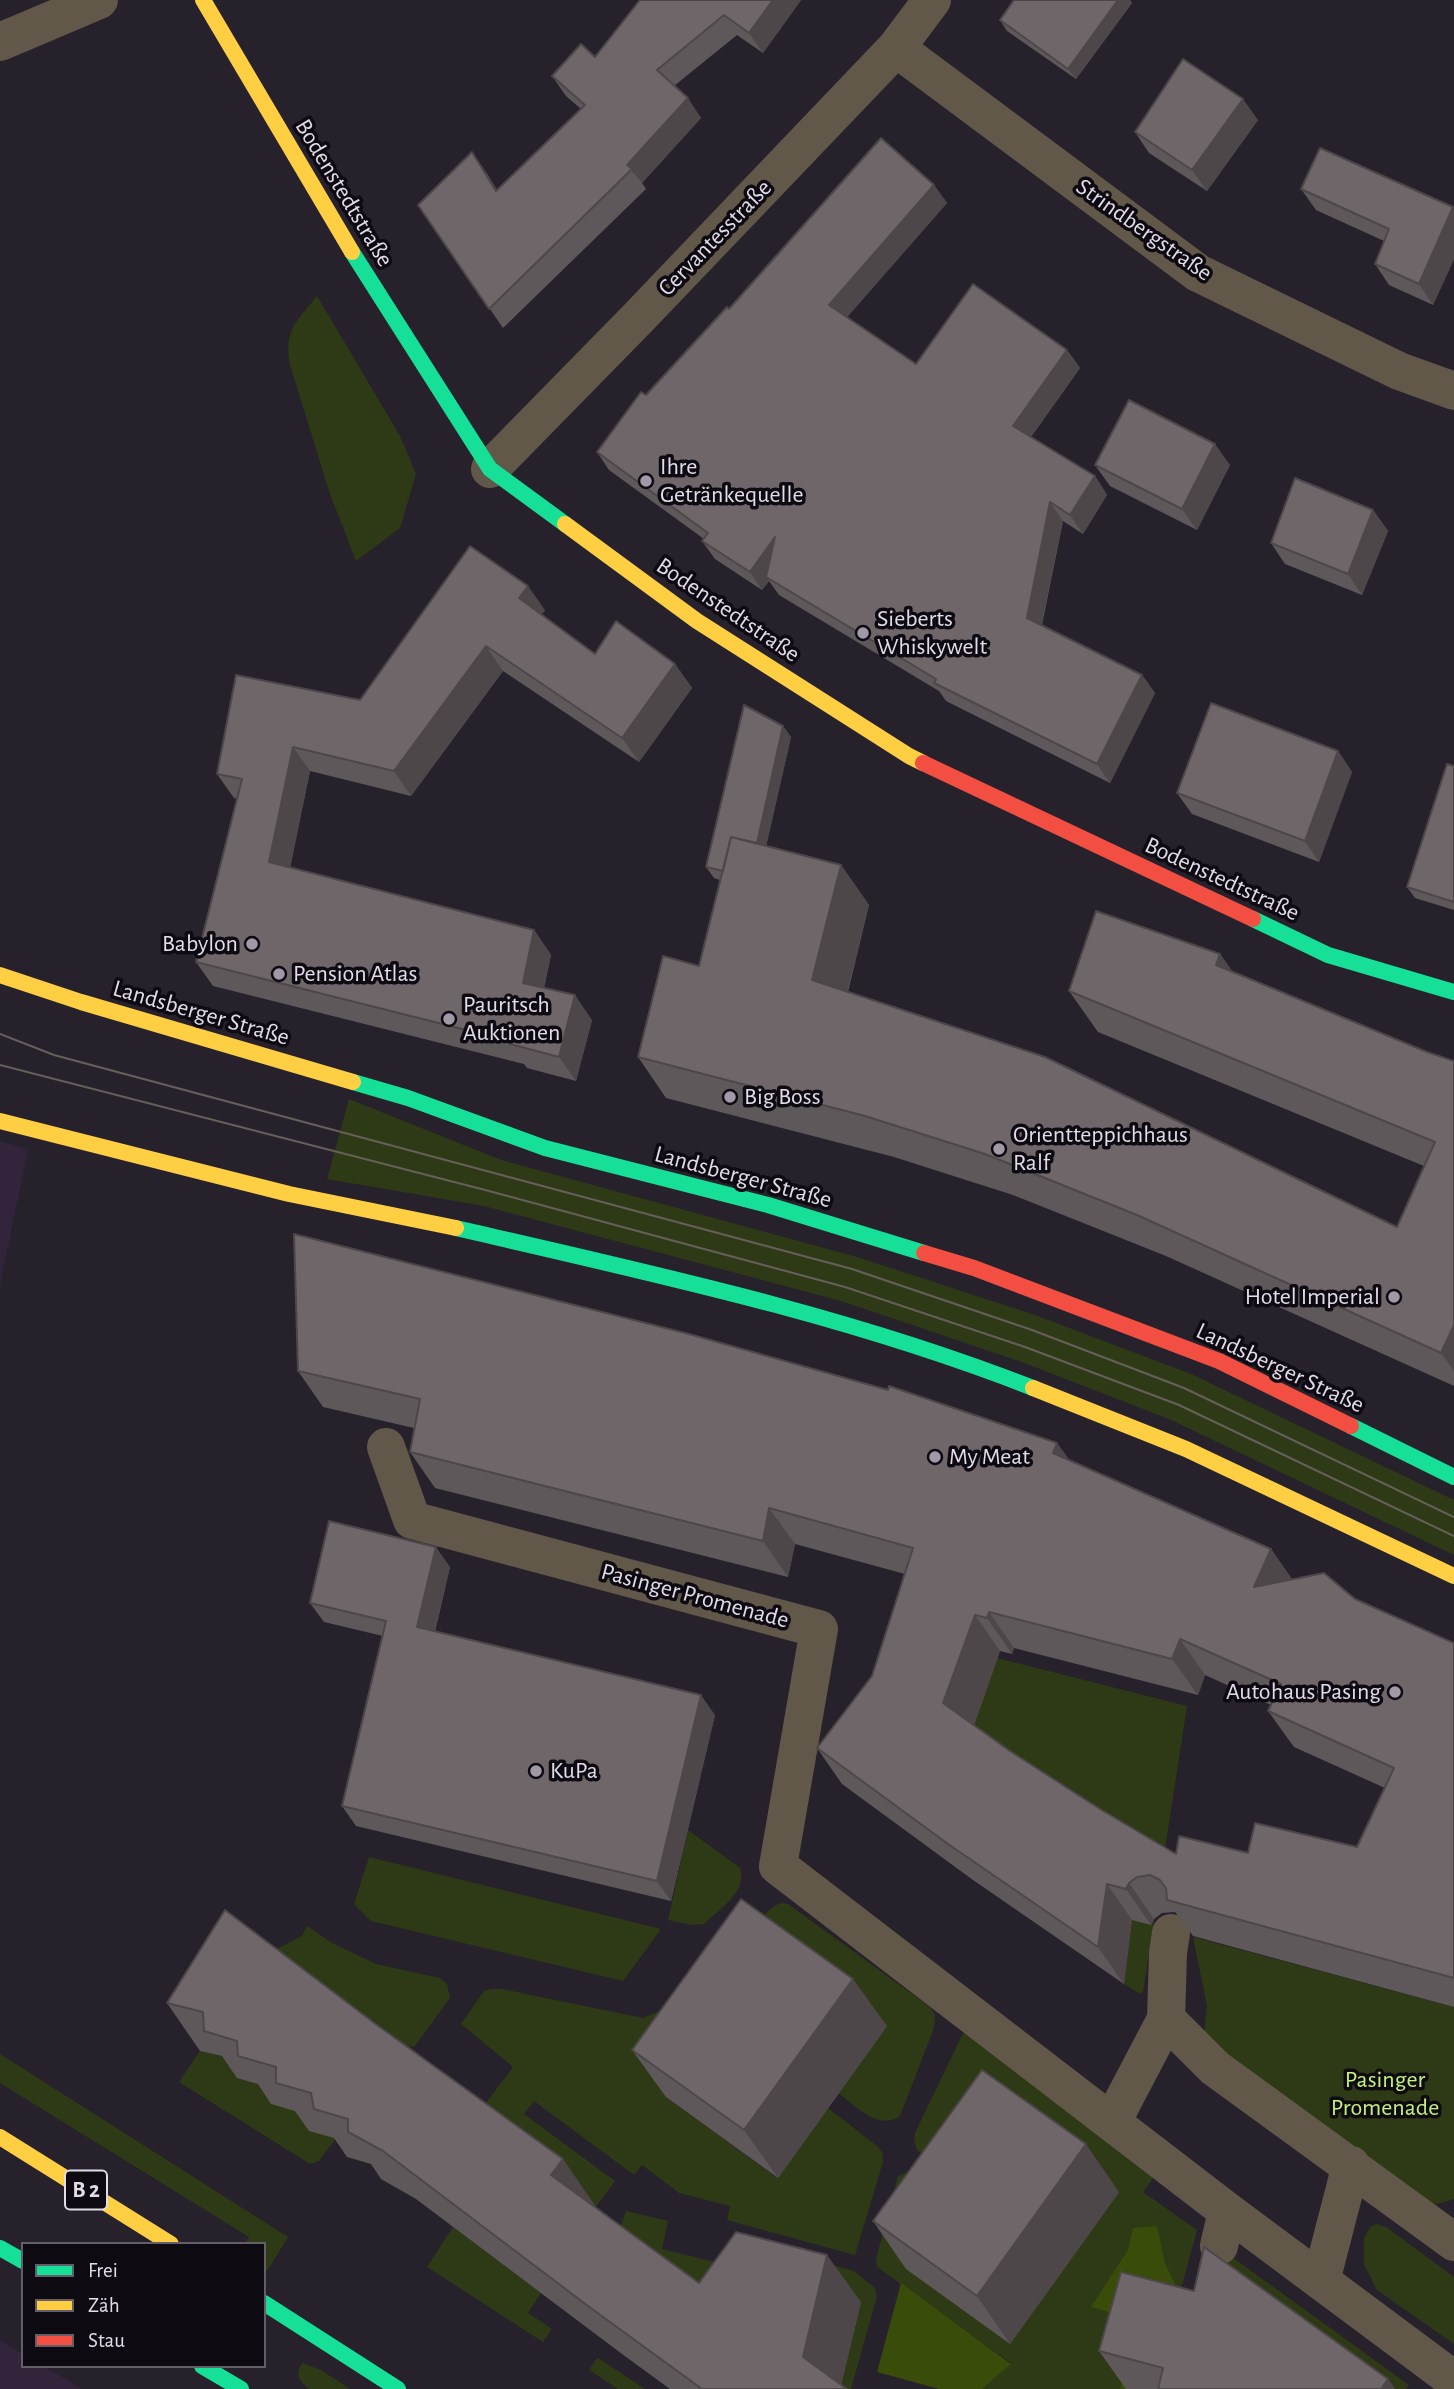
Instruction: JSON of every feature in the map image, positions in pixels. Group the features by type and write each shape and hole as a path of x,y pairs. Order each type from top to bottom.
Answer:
{"street":[{"path":"0,43 99,0"},
{"name":"Bodenstedtstraße","path":"203,0 326,211 490,469 698,621 909,756 1328,955 1454,992"},
{"name":"Cervantesstraße","path":"490,469 896,48 932,0"},
{"name":"Strindbergstraße","path":"896,48 1198,273 1399,372 1454,391"},
{"name":"Landsberger Straße","path":"0,975 81,1002 395,1094 545,1148 768,1205 974,1268 1219,1361 1454,1477"},
{"path":"0,1121 289,1194 444,1225 667,1277 864,1330 1027,1386 1186,1449 1454,1576"},
{"name":"Pasinger Promenade","path":"386,1447 412,1520 819,1629 769,1875 959,2016 1111,2122 1223,2229 1321,2281 1454,2380"},
{"path":"1111,2122 1166,2019 1171,1933"},
{"path":"1166,2019 1215,2068 1452,2238"},
{"name":"B 2","path":"0,2137 168,2242"},
{"path":"1321,2281 1351,2165"},
{"path":"0,2248 21,2261"},
{"path":"266,2306 398,2389"},
{"path":"225,2372 242,2389"}],"shaded area":[{"path":"0,1141 28,1149 0,1286"},
{"path":"0,2340 21,2353 21,2368 47,2368 82,2389 0,2389"}],"green space":[{"path":"317,296 400,436 416,474 400,528 356,561 330,494 288,353 293,327"},
{"path":"349,1099 501,1160 857,1257 1035,1315 1191,1374 1454,1500 1454,1555 1169,1419 1019,1361 841,1301 484,1206 327,1179"},
{"path":"997,1658 1187,1706 1143,1992 1140,1994 1124,1984 1141,1854 969,1740"},
{"path":"688,1830 740,1868 740,1885 736,1892 704,1924 692,1925 668,1920"},
{"path":"369,1857 661,1929 623,1981 371,1921 354,1904"},
{"path":"788,1904 930,2007 935,2015 934,2028 900,2116 884,2121 875,2119 838,2093 886,2026 666,2097 777,2178 828,2108 877,2146 882,2152 883,2162 855,2255 727,2220 730,2206 679,2193 642,2165 634,2175 534,2101 524,2114 615,2181 596,2207 474,2119 513,2067 461,2024 484,1991 502,1989 643,2018 660,2011 774,1906"},
{"path":"307,1926 332,1943 376,1964 440,1978 447,1984 450,1998 414,2047 405,2046 259,1958 302,1936"},
{"name":"Pasinger Promenade","path":"1193,1937 1454,2007 1454,2199 1434,2205 1203,2045 1207,2006"},
{"path":"964,2031 1157,2173 1143,2192 1197,2230 1172,2323 1133,2389 982,2389 1011,2363 877,2267 876,2259 898,2176 910,2171 966,2186 917,2150 914,2142 915,2133"},
{"path":"200,2051 236,2060 336,2138 319,2161 310,2164 179,2082"},
{"path":"0,2054 288,2237 267,2271 266,2242 246,2242 249,2237 0,2083"},
{"path":"626,2211 668,2221 662,2249 731,2266 738,2240 854,2271 874,2287 877,2296 851,2389 840,2389 732,2331 614,2245"},
{"path":"1376,2224 1386,2227 1454,2277 1454,2344 1377,2290 1364,2264 1364,2238 1370,2227"},
{"path":"1157,2226 1165,2263 1179,2293 1133,2389 1120,2389 1138,2320 1091,2307 1128,2250 1133,2228"},
{"path":"453,2227 541,2293 528,2313 552,2329 543,2342 427,2267"},
{"path":"1221,2249 1409,2385 1406,2389 1185,2389"},
{"path":"901,2283 1011,2364 982,2389 939,2389 877,2372"},
{"path":"597,2358 645,2389 618,2389 589,2370"},
{"path":"302,2363 321,2370 350,2389 309,2389 299,2378"}],"building":[{"path":"640,0 773,0 749,33 724,15 657,70 688,98 627,165 632,169 489,309 418,205 472,152 496,191 585,105 552,76 581,44 595,57"},
{"path":"1014,0 1118,0 1068,69 1000,20"},
{"path":"1183,59 1243,99 1192,170 1135,132"},
{"path":"881,138 934,185 829,305 916,364 973,284 1067,350 1013,426 1095,476 1070,515 1050,502 1027,618 1142,675 1097,764 934,683 936,679 766,577 775,537 750,572 702,541 708,533 597,452 641,392 646,395 727,307 729,309"},
{"path":"1320,148 1453,207 1419,284 1375,264 1389,229 1301,189"},
{"path":"1129,400 1215,444 1182,509 1095,465"},
{"path":"1295,478 1373,510 1348,574 1271,543"},
{"path":"470,546 528,586 519,598 595,654 616,621 675,664 622,738 486,646 394,771 293,747 269,862 534,930 523,983 575,995 559,1057 510,1044 510,1041 196,962 242,779 217,774 236,675 360,700"},
{"path":"1211,703 1338,751 1305,841 1177,793"},
{"path":"744,705 783,726 757,843 731,837 723,871 706,867"},
{"path":"1447,764 1454,766 1454,902 1407,887"},
{"path":"731,837 841,865 812,980 1045,1057 1397,1227 1435,1142 1069,991 1096,911 1220,954 1216,965 1454,1061 1454,1325 1441,1353 1137,1215 985,1154 865,1116 638,1057 663,956 699,966"},
{"path":"294,1234 689,1334 888,1390 889,1386 1057,1443 1053,1453 1271,1549 1254,1587 1324,1573 1355,1599 1454,1643 1454,1978 1167,1900 1166,1888 1160,1880 1150,1875 1137,1877 1126,1889 1107,1884 1098,1947 948,1844 817,1748 872,1676 913,1548 769,1508 763,1541 410,1452 420,1399 298,1371","holes":["989,1612 1172,1659 1180,1639 1281,1684 1268,1711 1394,1768 1357,1847 1255,1823 1248,1853 1179,1836 1176,1854 1010,1751 943,1703 975,1615 987,1618"]},
{"name":"KuPa","path":"329,1521 436,1547 417,1627 701,1695 657,1881 342,1806 386,1621 310,1603"},
{"path":"741,1899 853,1979 744,2130 632,2050"},
{"path":"225,1910 377,2025 563,2159 551,2175 699,2283 736,2232 827,2255 803,2357 847,2389 702,2389 383,2151 348,2132 348,2119 314,2109 311,2093 276,2083 276,2067 238,2056 237,2041 204,2031 203,2012 167,2003"},
{"path":"982,2070 1086,2144 977,2296 873,2221"},
{"path":"1204,2247 1388,2379 1381,2389 1158,2389 1163,2368 1099,2351 1121,2272 1194,2291"}],"tram line":[{"path":"0,1034 54,1055 852,1269 1032,1330 1184,1388 1454,1517"},
{"path":"0,1065 489,1191 845,1287 1025,1347 1179,1405 1454,1536"}],"traffic: fast":[{"path":"352,252 490,469 565,524"},
{"path":"1253,919 1328,955 1454,992"},
{"path":"353,1082 408,1098 545,1148 768,1205 924,1253"},
{"path":"456,1228 748,1297 892,1339 1033,1388"},
{"path":"1351,1426 1454,1477"},
{"path":"0,2248 21,2260"},
{"path":"266,2304 398,2389"},
{"path":"205,2368 241,2389"}],"traffic: slow":[{"path":"203,0 352,252"},
{"path":"565,524 697,621 923,763"},
{"path":"0,975 81,1002 353,1082"},
{"path":"0,1121 289,1194 456,1228"},
{"path":"1033,1388 1186,1449 1454,1576"},
{"path":"0,2137 168,2242"}],"traffic: jam":[{"path":"923,763 1253,919"},
{"path":"924,1253 974,1268 1219,1361 1351,1426"}],"place":[{"name":"Ihre Getränkequelle","path":"646,481"},
{"name":"Sieberts Whiskywelt","path":"863,633"},
{"name":"Babylon","path":"252,944"},
{"name":"Pension Atlas","path":"279,974"},
{"name":"Pauritsch Auktionen","path":"449,1019"},
{"name":"Big Boss","path":"730,1097"},
{"name":"Orientteppichhaus Ralf","path":"999,1149"},
{"name":"Hotel Imperial","path":"1394,1297"},
{"name":"My Meat","path":"935,1457"},
{"name":"Autohaus Pasing","path":"1395,1692"},
{"name":"KuPa","path":"536,1771"}]}
